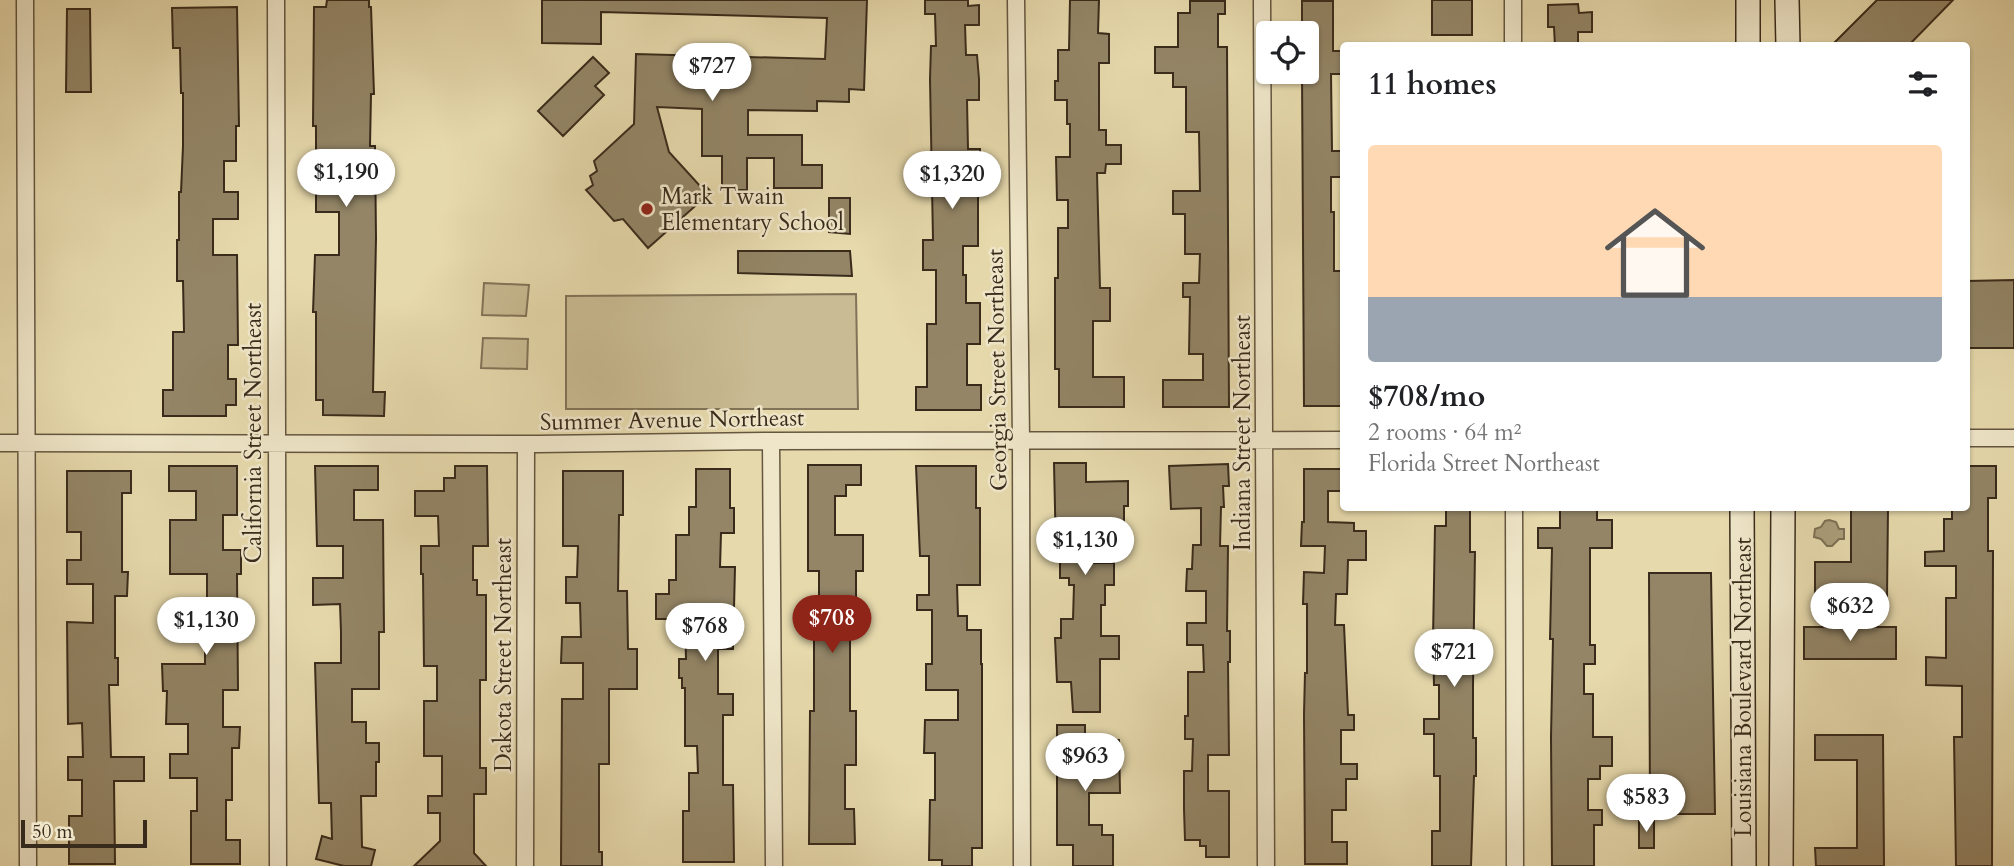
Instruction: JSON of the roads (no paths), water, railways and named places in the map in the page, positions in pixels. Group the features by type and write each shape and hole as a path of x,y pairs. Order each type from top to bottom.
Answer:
{"main road":[{"path":"1748,0 1748,42"},
{"path":"1787,0 1788,42"},
{"name":"Louisiana Boulevard Northeast","path":"1742,511 1744,866"},
{"name":"Louisiana Boulevard Northeast","path":"1781,866 1783,511"}],"street":[{"path":"25,0 28,866"},
{"name":"California Street Northeast","path":"275,0 278,866"},
{"name":"Georgia Street Northeast","path":"1016,0 1022,866"},
{"name":"Indiana Street Northeast","path":"1262,0 1266,866"},
{"path":"1513,0 1513,42"},
{"path":"1970,438 2014,438"},
{"name":"Summer Avenue Northeast","path":"0,443 526,444 1340,440"},
{"path":"771,441 774,866"},
{"name":"Dakota Street Northeast","path":"525,866 526,444"},
{"path":"1514,511 1515,866"}],"place":[{"name":"Mark Twain Elementary School","path":"647,209"}]}
